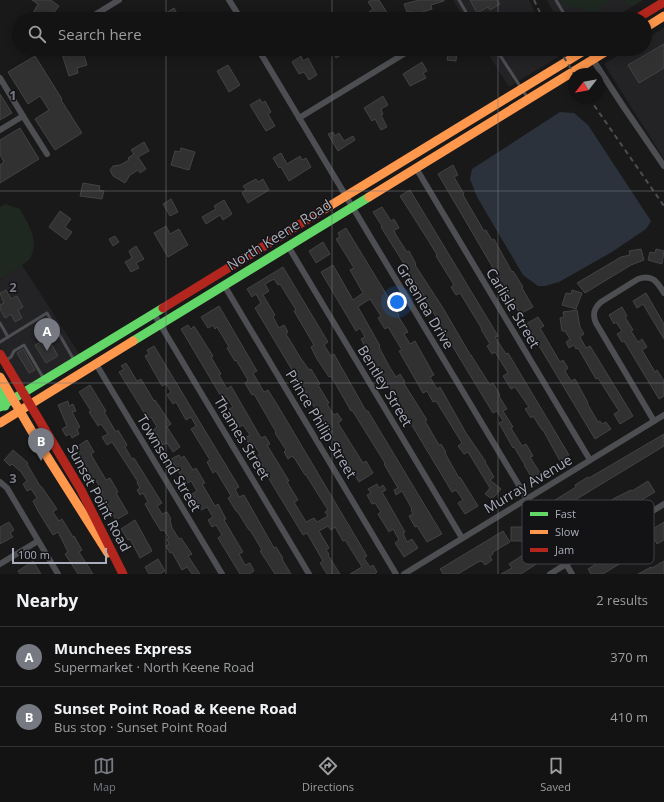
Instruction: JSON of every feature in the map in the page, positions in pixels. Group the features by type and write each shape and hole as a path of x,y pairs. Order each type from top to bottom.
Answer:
{"main road":[{"path":"648,12 664,2"},
{"path":"652,24 664,16"},
{"name":"North Keene Road","path":"0,423 45,381 574,56"},
{"name":"North Keene Road","path":"1,407 23,402 96,364 599,56"},
{"path":"0,416 96,355 120,335"},
{"path":"1,361 11,386 23,402"},
{"name":"Sunset Point Road","path":"0,377 23,402 81,490 123,574"},
{"path":"0,390 3,400 1,407"},
{"name":"Sunset Point Road","path":"23,402 101,543 123,574"}],"street":[{"path":"99,12 119,0"},
{"path":"229,0 236,12"},
{"name":"Greenlea Drive","path":"262,56 512,476 527,498"},
{"path":"299,118 401,56"},
{"path":"593,60 622,106 664,166"},
{"path":"0,78 47,154"},
{"path":"0,130 23,116"},
{"name":"Carlisle Street","path":"416,168 590,460"},
{"name":"Bentley Street","path":"288,246 462,538"},
{"path":"654,421 593,317 596,306 601,302 643,277 654,279 664,293"},
{"name":"Prince Philip Street","path":"224,285 396,574"},
{"name":"Thames Street","path":"154,314 309,574"},
{"name":"Townsend Street","path":"96,364 222,574"},
{"name":"Murray Avenue","path":"524,500 664,415"},
{"path":"0,482 7,488 58,574"},
{"name":"Murray Avenue","path":"404,574 522,501"},
{"path":"654,510 664,504"},
{"path":"0,564 38,541"},
{"path":"550,574 566,564"},
{"name":"Greenlea Drive","path":"566,564 572,574"}],"lane":[{"path":"459,0 466,12"},
{"path":"556,0 563,12"},
{"path":"501,56 528,99"},
{"path":"0,342 47,313 75,362"},
{"path":"0,323 8,337"},
{"path":"1,361 12,357 14,351 24,345 45,381"}],"shaded area":[{"path":"453,0 529,0 535,12 461,12"},
{"path":"547,0 643,0 623,12 553,12"},
{"path":"560,0 612,0 593,12 576,7 564,7"},
{"path":"624,0 643,0 633,6 626,3"},
{"path":"664,28 664,159 604,64 617,56 652,56 652,36"},
{"path":"489,56 558,56 558,57 509,87"},
{"path":"560,112 574,113 588,125 651,221 646,229 612,252 559,282 545,286 538,286 523,275 477,197 470,179 472,169"},
{"path":"5,204 20,209 32,233 34,245 33,252 28,260 0,279 0,207"},
{"path":"22,265 80,355 25,389 0,347 0,279"}],"building":[{"path":"32,0 51,0 59,6 54,12 34,12 38,4"},
{"path":"371,0 379,0 387,12 369,12 373,9 368,2"},
{"path":"419,0 444,0 431,5 432,9 422,12 407,12 404,4"},
{"path":"470,0 497,0 500,4 490,10 488,7 476,12"},
{"path":"174,8 176,12 167,12"},
{"path":"664,44 664,68 639,83 628,65 643,56 652,56 652,51"},
{"path":"35,56 82,133 55,150 35,119 49,110 40,96 28,104 8,72"},
{"path":"63,56 84,56 87,65 77,68 78,73 69,76"},
{"path":"301,56 303,61 308,58 317,75 309,80 304,72 299,74 292,62"},
{"path":"448,56 456,56 456,61 447,60"},
{"path":"422,62 427,71 423,73 426,78 410,86 403,74"},
{"path":"228,65 240,85 229,92 217,71"},
{"path":"0,94 12,113 0,120"},
{"path":"383,96 388,105 381,109 383,114 381,115 387,127 381,130 375,119 372,121 364,108"},
{"path":"260,99 262,103 265,101 271,112 268,114 275,126 266,131 250,105"},
{"path":"20,128 39,159 0,183 0,165 4,162 0,155 0,140"},
{"path":"333,132 335,136 339,133 344,141 353,136 355,140 338,151 328,134"},
{"path":"144,142 149,151 138,157 146,169 140,173 138,170 130,175 125,183 113,176 110,170 113,166 120,165 129,160 128,158 134,154 131,150"},
{"path":"181,148 195,152 189,170 171,165 175,151 180,152"},
{"path":"281,153 287,164 300,156 302,160 306,158 311,167 289,181 281,167 279,168 273,158"},
{"path":"453,165 458,175 454,177 464,194 463,195 484,231 486,230 492,240 494,239 512,272 513,271 523,287 522,288 533,307 520,314 438,174"},
{"path":"256,179 258,182 263,179 269,190 248,203 242,193 246,190 243,186"},
{"path":"83,183 100,186 99,190 104,191 102,199 80,196"},
{"path":"410,190 498,336 495,337 506,354 508,353 569,455 560,461 543,430 533,416 531,418 525,409 529,407 515,387 511,389 503,376 508,373 495,352 492,354 487,346 490,344 460,293 456,295 451,287 454,285 400,196"},
{"path":"171,199 178,212 170,216 163,204"},
{"path":"224,200 232,214 223,220 220,215 206,224 202,217 216,209 214,206"},
{"path":"382,207 391,221 394,219 399,228 394,230 396,235 407,252 409,251 416,264 415,265 443,308 471,356 490,385 493,383 500,395 499,396 507,409 503,411 513,427 511,428 522,446 526,444 533,456 530,457 540,473 532,478 499,423 503,421 497,411 493,413 427,301 381,227 382,226 373,212"},
{"path":"60,211 71,219 65,227 72,232 66,240 49,227"},
{"path":"166,226 170,234 179,229 188,245 168,257 154,233"},
{"path":"346,228 399,315 398,316 408,332 404,334 410,344 415,341 434,375 430,377 437,389 440,387 466,433 486,462 494,477 490,480 501,489 492,499 485,494 490,488 468,452 464,454 458,446 462,443 436,401 433,402 427,391 423,393 399,351 402,350 388,327 385,329 378,318 381,316 370,299 362,304 358,307 380,346 379,347 389,366 396,377 400,374 405,382 403,382 427,420 425,421 439,445 441,444 459,478 460,477 478,506 465,514 458,503 463,500 456,490 452,492 371,357 361,339 365,337 360,328 356,331 321,272 333,265 353,300 363,293 350,270 354,268 336,239 340,237 338,233"},
{"path":"115,236 119,242 113,246 109,239"},
{"path":"323,242 330,254 316,263 309,251"},
{"path":"136,246 144,259 136,263 139,268 131,272 125,262 132,258 129,251"},
{"path":"641,249 644,260 631,265 585,293 577,283 621,257 630,255 629,251"},
{"path":"656,249 664,251 662,264 648,260 650,252 655,253"},
{"path":"283,267 328,342 324,345 331,356 334,354 366,411 368,411 442,534 427,542 417,526 415,527 409,516 413,514 412,509 402,491 396,495 394,490 398,488 384,464 385,463 352,410 351,411 331,376 329,377 317,359 311,347 314,345 294,311 296,310 280,284 278,285 274,279 265,284 269,291 263,295 275,315 273,317 279,328 284,325 288,332 286,334 300,357 309,370 311,369 320,384 318,385 329,403 327,404 334,415 337,413 342,420 338,423 363,463 366,461 373,473 359,482 255,308 261,303 256,294 252,297 247,289"},
{"path":"6,290 11,299 17,296 23,307 18,310 22,318 15,322 11,314 5,318 0,309 0,305 4,303 0,293"},
{"path":"572,290 582,293 576,309 562,305 566,293 571,294"},
{"path":"646,293 664,324 664,339 643,304 637,308 633,301"},
{"path":"219,306 257,371 253,373 264,392 268,390 278,406 367,556 364,558 370,567 373,565 377,572 375,574 350,574 362,567 345,540 343,541 335,527 331,530 328,526 319,531 329,548 326,550 329,554 328,555 340,574 327,574 320,563 323,561 307,533 303,535 266,474 267,473 256,456 260,454 253,443 250,445 245,438 250,435 243,425 239,427 229,409 233,407 226,396 222,398 181,329 188,325 191,329 194,326 213,356 211,357 221,374 219,375 227,389 231,386 261,438 265,436 270,444 267,445 289,481 287,482 298,500 294,502 306,522 314,518 317,522 328,516 325,512 328,510 295,459 292,456 288,459 284,452 286,450 254,394 252,395 245,383 248,380 227,348 229,347 217,327 215,329 213,325 208,328 201,317"},
{"path":"622,307 627,316 625,317 633,330 631,331 638,342 642,339 647,347 642,350 655,372 657,370 664,381 664,396 659,399 624,341 622,342 617,334 622,331 616,322 614,324 609,315"},
{"path":"577,310 580,327 584,334 580,337 586,348 590,346 633,416 620,424 614,414 619,411 598,378 596,379 578,348 576,349 574,345 569,348 566,342 570,339 565,331 562,331 560,318 564,317 563,312"},
{"path":"538,317 544,326 540,328 560,362 563,360 568,368 565,371 571,381 575,379 598,422 600,421 602,424 606,422 611,429 595,439 526,324"},
{"path":"48,338 58,356 46,363 35,345"},
{"path":"154,346 239,487 235,489 239,497 244,495 274,548 276,547 291,574 275,574 260,551 262,550 250,530 228,498 231,496 216,471 213,473 207,462 210,460 191,429 196,426 191,417 186,420 176,402 173,404 167,395 171,392 166,384 162,386 145,356 149,354 147,350"},
{"path":"23,349 35,370 29,373 17,353"},
{"path":"126,363 137,381 141,379 154,401 155,400 171,424 167,427 180,447 173,452 167,443 163,445 153,430 157,427 151,417 148,419 119,372 124,369 121,366"},
{"path":"90,385 106,411 104,412 116,432 118,430 127,445 125,447 132,459 134,458 162,503 157,506 162,514 167,512 171,519 172,528 192,554 188,556 200,574 192,574 187,567 182,570 172,552 170,553 166,546 169,544 167,539 169,538 164,530 161,531 154,520 145,504 148,502 143,493 140,495 137,490 140,488 137,483 138,482 112,442 107,445 102,437 108,434 101,424 98,426 89,412 91,411 79,392"},
{"path":"68,401 69,406 73,404 76,411 72,412 80,427 77,429 79,434 72,438 70,434 66,436 62,429 67,426 58,405"},
{"path":"664,434 664,446 575,500 555,500 576,487 575,485 588,477 589,478"},
{"path":"87,440 94,452 91,454 93,458 106,480 110,478 118,492 116,493 128,513 116,520 101,493 103,492 95,479 93,480 85,468 87,466 75,448"},
{"path":"13,450 28,463 27,464 40,486 57,509 53,512 59,521 62,519 73,537 74,536 82,550 79,552 93,574 78,574 65,554 68,552 58,532 53,535 33,501 37,498 31,489 27,491 23,484 27,481 21,472 12,464 10,466 4,460"},
{"path":"179,455 181,458 184,456 193,470 196,468 205,483 202,484 215,506 218,504 226,519 224,520 243,552 239,554 245,565 250,563 254,571 249,574 240,574 218,538 222,535 216,525 212,527 208,520 213,517 207,507 201,510 192,494 197,491 191,481 186,484 171,459"},
{"path":"648,481 655,492 641,500 612,500 631,490 632,491"},
{"path":"377,484 379,488 383,485 386,490 382,492 405,532 403,533 407,542 412,539 418,548 404,557 395,543 399,540 393,529 389,532 378,514 381,512 375,503 372,504 367,495 371,493 368,489"},
{"path":"135,520 152,551 140,558 130,539 128,540 121,529"},
{"path":"9,522 14,530 10,533 13,537 0,544 0,527"},
{"path":"664,522 664,540 657,544 654,541 654,528"},
{"path":"511,527 522,527 522,541 511,541"},
{"path":"503,531 510,542 493,552 490,556 492,560 485,565 482,561 478,562 458,574 443,574 440,569"},
{"path":"522,556 522,564 536,564 521,574 501,574 512,568 509,564"},
{"path":"158,559 165,571 160,574 149,574 145,567"},
{"path":"33,561 41,574 20,574 18,571"},
{"path":"664,561 664,574 638,574 651,567 652,568"},
{"path":"596,564 619,564 603,574 591,574 588,569"}],"railway":[{"path":"534,0 540,12"},
{"path":"563,56 570,68"},
{"path":"593,104 664,206"}],"traffic: fast":[{"path":"133,341 369,197"},
{"path":"0,407 163,308"},
{"path":"0,390 3,399 1,406 5,406"}],"traffic: slow":[{"path":"652,24 664,16"},
{"path":"323,210 576,56"},
{"path":"369,197 599,56"},
{"path":"0,423 133,341"},
{"path":"0,377 41,447 108,553"}],"traffic: jam":[{"path":"648,12 664,2"},
{"path":"163,308 323,210"},
{"path":"0,354 81,490 123,574"}],"place":[{"name":"Munchees Express","path":"47,351"},
{"name":"Sunset Point Road & Keene Road","path":"41,461"}]}
